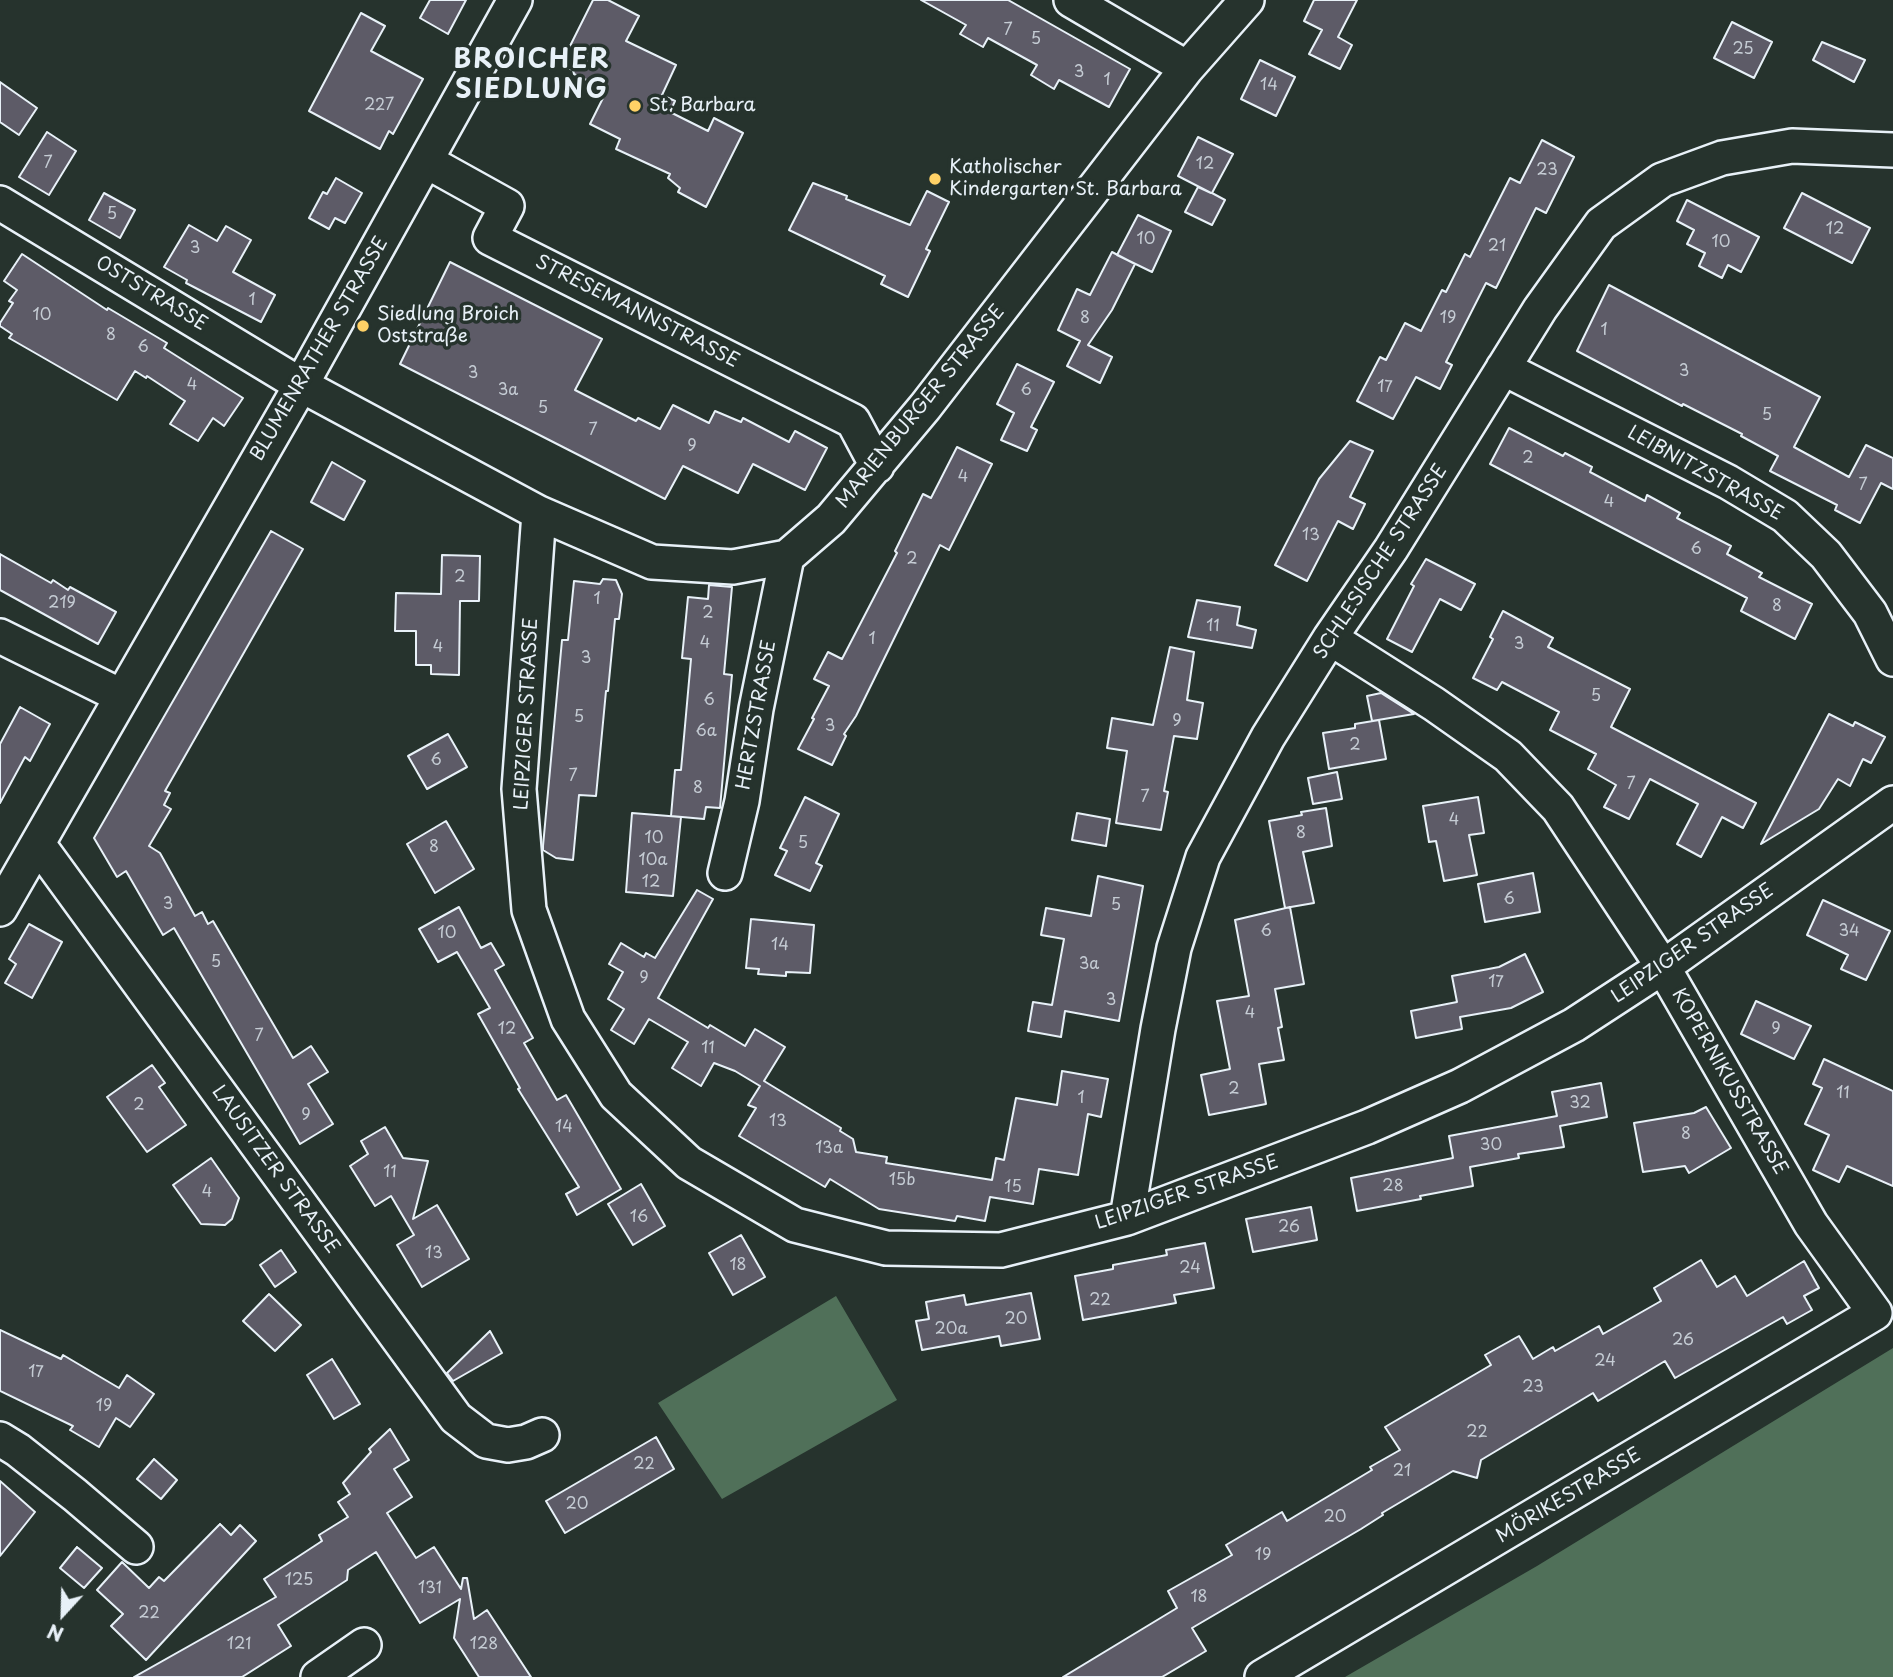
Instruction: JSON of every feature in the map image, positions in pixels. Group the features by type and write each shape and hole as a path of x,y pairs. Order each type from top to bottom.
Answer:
{"street":[{"name":"BLUMENRATHER STRASSE","path":"0,909 301,385 515,0"},
{"path":"1071,0 1186,68"},
{"name":"MARIENBURGER STRASSE","path":"787,557 831,519 877,466 1186,68 1247,0"},
{"name":"SCHLESISCHE STRASSE","path":"1127,1218 1174,948 1203,857 1268,737 1330,638 1391,549 1540,310 1601,224 1662,180 1722,158 1792,146 1893,150"},
{"name":"STRESEMANNSTRASSE","path":"426,161 506,206 490,238 853,421 877,466"},
{"name":"OSTSTRASSE","path":"0,202 301,385"},
{"name":"LEIBNITZSTRASSE","path":"1503,368 1728,482 1785,516 1826,555 1863,603 1893,659"},
{"path":"301,385 539,513 652,562 733,567 787,557"},
{"name":"LEIPZIGER STRASSE","path":"539,513 519,789 529,910 568,1019 616,1095 689,1163 795,1225 886,1248 1000,1250 1127,1218 1341,1137 1460,1086 1574,1025 1663,967 1893,803"},
{"name":"HERTZSTRASSE","path":"725,873 742,801 756,709 787,557"},
{"path":"0,636 121,696"},
{"name":"KOPERNIKUSSTRASSE","path":"1330,638 1434,704 1508,757 1558,808 1663,967 1811,1224 1875,1312"},
{"name":"LAUSITZER STRASSE","path":"37,844 456,1418 486,1441 508,1445 526,1442 542,1435"},
{"name":"MÖRIKESTRASSE","path":"1262,1677 1875,1312"},
{"path":"0,1439 66,1487 136,1547"},
{"path":"317,1677 364,1645"}],"green space":[{"path":"836,1296 897,1400 722,1499 658,1403"},
{"path":"1893,1348 1893,1677 1345,1677 1537,1566"}],"building":[{"path":"430,0 466,0 448,34 420,18"},
{"name":"St. Barbara","path":"593,0 608,0 639,16 626,41 676,65 662,95 675,101 670,112 708,131 714,118 743,133 706,207 678,192 680,188 668,178 670,174 616,149 620,139 590,124 607,90 565,67 570,58 565,56"},
{"path":"921,0 1008,0 1130,69 1109,107 1059,80 1054,89 1031,75 1037,65 988,38 983,47 960,34 966,25"},
{"path":"1314,0 1357,0 1338,37 1352,45 1340,69 1309,54 1322,30 1304,21"},
{"path":"361,13 385,26 371,51 423,79 393,134 389,131 380,149 309,111"},
{"path":"1732,22 1772,42 1754,78 1714,58"},
{"path":"1822,42 1865,60 1854,82 1813,60"},
{"path":"1260,60 1295,77 1276,116 1241,99"},
{"path":"0,82 37,108 19,135 0,122"},
{"path":"47,132 76,151 49,195 19,177"},
{"path":"1198,137 1233,154 1212,193 1225,200 1212,225 1185,212 1198,187 1211,193 1178,176"},
{"path":"1542,140 1574,157 1546,213 1536,208 1496,288 1486,283 1446,362 1452,365 1440,389 1416,377 1393,419 1357,401 1380,357 1386,360 1405,323 1421,331 1442,290 1446,292 1465,254 1470,257 1510,178 1520,183"},
{"path":"336,178 362,193 345,223 335,218 329,229 309,218 323,192 327,194"},
{"path":"813,183 910,225 927,191 949,202 926,249 930,251 908,297 881,284 885,276 789,230"},
{"path":"104,193 135,210 120,238 89,220"},
{"path":"1802,193 1870,228 1852,263 1784,228"},
{"path":"1687,200 1759,237 1741,272 1728,265 1722,278 1699,266 1705,253 1687,244 1694,230 1677,221"},
{"path":"1138,215 1171,231 1152,272 1117,255"},
{"path":"189,225 217,241 226,226 251,240 233,272 275,295 261,322 186,283 187,280 164,267"},
{"path":"1112,252 1135,264 1112,310 1088,345 1112,357 1100,383 1067,366 1080,341 1058,330 1077,289 1090,295"},
{"path":"22,254 107,310 108,308 167,343 164,348 243,398 224,426 213,418 198,441 170,424 185,401 147,376 146,378 135,371 117,400 9,338 12,334 0,326 0,323 13,303 9,301 17,290 4,281"},
{"path":"450,262 602,339 575,390 636,421 638,418 660,429 673,405 709,423 715,411 741,422 743,418 789,442 795,431 827,448 805,490 753,464 738,493 683,466 665,499 400,364"},
{"path":"1609,285 1820,397 1794,447 1849,477 1866,445 1893,458 1893,489 1881,483 1860,523 1835,510 1837,505 1770,471 1778,456 1741,436 1742,434 1577,351"},
{"path":"1017,364 1054,382 1031,427 1037,430 1027,451 1001,440 1014,413 997,404"},
{"path":"1509,428 1563,456 1565,453 1592,467 1590,472 1645,501 1647,495 1680,513 1677,518 1731,546 1727,554 1762,573 1759,577 1812,604 1795,639 1741,611 1747,598 1490,464"},
{"path":"1350,441 1373,451 1350,497 1365,504 1353,529 1338,521 1307,581 1275,565 1319,479"},
{"path":"957,447 992,464 949,550 940,545 856,716 844,734 846,736 832,765 798,749 829,686 814,679 828,652 842,659 897,553 895,551 923,494 931,498"},
{"path":"332,462 365,481 344,520 311,502"},
{"path":"271,531 303,549 165,791 170,793 164,805 171,809 149,846 160,853 195,916 202,912 208,924 213,921 293,1058 311,1046 328,1072 308,1084 333,1124 300,1144 174,928 163,935 126,871 117,877 94,838"},
{"path":"0,554 51,583 53,580 68,590 70,587 116,612 98,644 0,590"},
{"path":"442,555 480,556 479,601 460,601 459,675 431,674 431,665 416,665 416,631 395,631 396,593 441,594"},
{"path":"1426,559 1475,584 1461,610 1440,599 1412,652 1387,639 1414,586 1411,584"},
{"path":"603,579 616,580 622,594 619,619 615,619 596,796 579,795 573,860 556,858 543,850 543,846 562,640 568,640 574,581 600,584"},
{"path":"709,585 732,587 724,674 732,675 720,808 706,807 704,819 671,816 675,770 681,770 691,659 682,658 688,597 708,599"},
{"path":"1197,600 1240,607 1237,625 1256,630 1252,648 1188,637"},
{"path":"1503,611 1553,638 1548,647 1630,689 1611,727 1756,803 1743,828 1722,817 1701,857 1677,844 1698,804 1650,779 1629,819 1604,807 1616,785 1588,769 1596,754 1550,730 1559,712 1502,682 1497,690 1473,678 1493,639 1490,637"},
{"path":"1170,647 1194,652 1187,700 1203,703 1197,739 1174,736 1164,791 1168,792 1161,830 1116,823 1127,751 1107,748 1112,718 1153,725"},
{"path":"1381,693 1414,714 1372,721 1367,696"},
{"path":"20,707 50,724 30,761 25,757 0,803 0,744"},
{"path":"1829,714 1853,726 1855,722 1885,737 1871,763 1863,759 1850,786 1838,779 1819,809 1761,844"},
{"path":"1379,720 1386,759 1329,769 1323,733 1355,728 1355,724"},
{"path":"448,734 467,767 427,789 408,756"},
{"path":"1337,772 1342,799 1313,804 1308,778"},
{"path":"805,797 839,814 816,863 822,866 810,891 775,875 787,851 780,848"},
{"path":"1478,797 1484,833 1469,835 1477,875 1444,881 1436,841 1429,842 1423,806"},
{"path":"1326,808 1332,846 1303,852 1314,903 1285,908 1269,821"},
{"path":"632,813 681,817 673,896 626,892"},
{"path":"1077,813 1110,819 1106,846 1072,840"},
{"path":"446,821 474,869 435,893 407,844"},
{"path":"1533,873 1540,912 1485,922 1478,884"},
{"path":"1098,876 1143,886 1119,1021 1065,1011 1061,1037 1028,1031 1033,1002 1052,1005 1064,939 1041,935 1046,908 1091,916"},
{"path":"697,890 713,899 658,998 708,1028 710,1025 745,1046 755,1029 785,1047 764,1081 841,1128 840,1131 853,1139 856,1152 887,1157 886,1163 992,1180 996,1158 1004,1160 1016,1098 1057,1105 1062,1071 1108,1079 1101,1117 1088,1114 1078,1175 1039,1169 1033,1204 990,1197 985,1221 957,1216 955,1221 879,1209 830,1179 825,1187 739,1136 756,1108 748,1105 760,1086 735,1071 714,1063 701,1086 672,1068 688,1042 649,1019 634,1044 611,1030 624,1009 608,999 623,972 609,964 621,943 644,957 646,953 655,958"},
{"path":"1823,900 1890,931 1866,980 1841,969 1848,955 1807,935"},
{"path":"459,907 481,948 491,943 504,965 495,970 533,1038 524,1043 557,1100 566,1095 621,1189 577,1215 566,1194 579,1187 518,1089 520,1088 478,1014 490,1008 457,952 438,962 419,929"},
{"path":"1290,907 1304,984 1275,989 1282,1027 1278,1028 1284,1060 1259,1064 1266,1104 1209,1115 1201,1075 1230,1069 1217,1001 1249,996 1235,920"},
{"path":"751,919 814,925 810,973 786,972 786,976 758,974 759,969 746,968"},
{"path":"29,924 62,942 32,998 5,983 16,964 9,959"},
{"path":"1525,954 1543,992 1511,1008 1460,1017 1462,1029 1416,1038 1411,1011 1457,1002 1452,976 1499,967"},
{"path":"1756,1001 1811,1026 1794,1059 1741,1034"},
{"path":"1824,1059 1893,1091 1893,1186 1847,1166 1839,1182 1813,1170 1829,1135 1805,1124 1822,1088 1813,1084"},
{"path":"152,1065 165,1083 159,1087 186,1125 147,1152 107,1097"},
{"path":"1601,1083 1607,1117 1560,1126 1564,1147 1518,1154 1519,1158 1470,1167 1473,1186 1357,1211 1351,1178 1453,1158 1449,1136 1557,1116 1552,1092"},
{"path":"1706,1107 1731,1148 1689,1173 1685,1166 1643,1172 1634,1123 1694,1113"},
{"path":"385,1127 403,1158 428,1161 413,1219 437,1205 469,1259 422,1287 397,1245 414,1235 391,1196 375,1206 350,1166 368,1154 361,1141"},
{"path":"211,1158 239,1198 232,1219 225,1225 201,1224 173,1185"},
{"path":"641,1184 665,1226 633,1245 608,1204"},
{"path":"1311,1207 1317,1240 1253,1252 1246,1219"},
{"path":"741,1235 765,1277 733,1295 709,1253"},
{"path":"1205,1243 1214,1288 1174,1295 1176,1303 1083,1320 1075,1276 1113,1269 1113,1265 1167,1255 1166,1250"},
{"path":"281,1250 296,1272 275,1287 260,1265"},
{"path":"1701,1260 1717,1287 1735,1276 1747,1296 1804,1261 1819,1288 1804,1296 1812,1310 1787,1324 1783,1317 1675,1378 1665,1361 1598,1401 1593,1393 1481,1460 1477,1478 1453,1471 1382,1513 1383,1515 1361,1529 1192,1628 1206,1651 1162,1677 1063,1677 1177,1608 1168,1591 1232,1555 1226,1545 1282,1512 1287,1521 1400,1450 1385,1427 1491,1365 1485,1355 1519,1336 1533,1359 1553,1347 1555,1351 1599,1326 1603,1334 1661,1301 1654,1288"},
{"path":"1031,1293 1040,1339 1001,1346 999,1336 922,1350 916,1321 929,1319 926,1302 964,1295 966,1305"},
{"path":"269,1294 301,1325 275,1351 243,1321"},
{"path":"0,1330 61,1359 63,1355 119,1388 127,1375 154,1394 130,1427 116,1418 99,1447 70,1430 73,1426 0,1391"},
{"path":"490,1331 502,1353 453,1381 447,1373"},
{"path":"332,1359 360,1404 334,1419 307,1375"},
{"path":"390,1429 409,1460 394,1469 412,1497 387,1513 416,1558 434,1547 461,1589 463,1578 467,1578 474,1619 487,1610 531,1677 479,1677 454,1638 460,1599 420,1623 376,1552 348,1570 347,1580 278,1625 291,1646 242,1677 134,1677 276,1597 264,1579 322,1541 319,1535 348,1517 338,1502 350,1494 343,1483 371,1452 369,1449"},
{"path":"656,1437 674,1469 565,1533 546,1501"},
{"path":"154,1459 177,1480 161,1499 137,1479"},
{"path":"0,1481 35,1512 0,1556"},
{"path":"220,1524 231,1535 240,1525 256,1541 146,1660 111,1626 123,1614 97,1590 122,1562 149,1588 159,1577 164,1581"},
{"path":"77,1547 102,1568 84,1588 60,1568"}],"place":[{"name":"St. Barbara","path":"635,106"},
{"name":"Katholischer Kindergarten St. Barbara","path":"935,179"},
{"name":"Siedlung Broich Oststraße","path":"363,326"}],"district":[{"name":"BROICHER SIEDLUNG","path":"532,76"}]}
